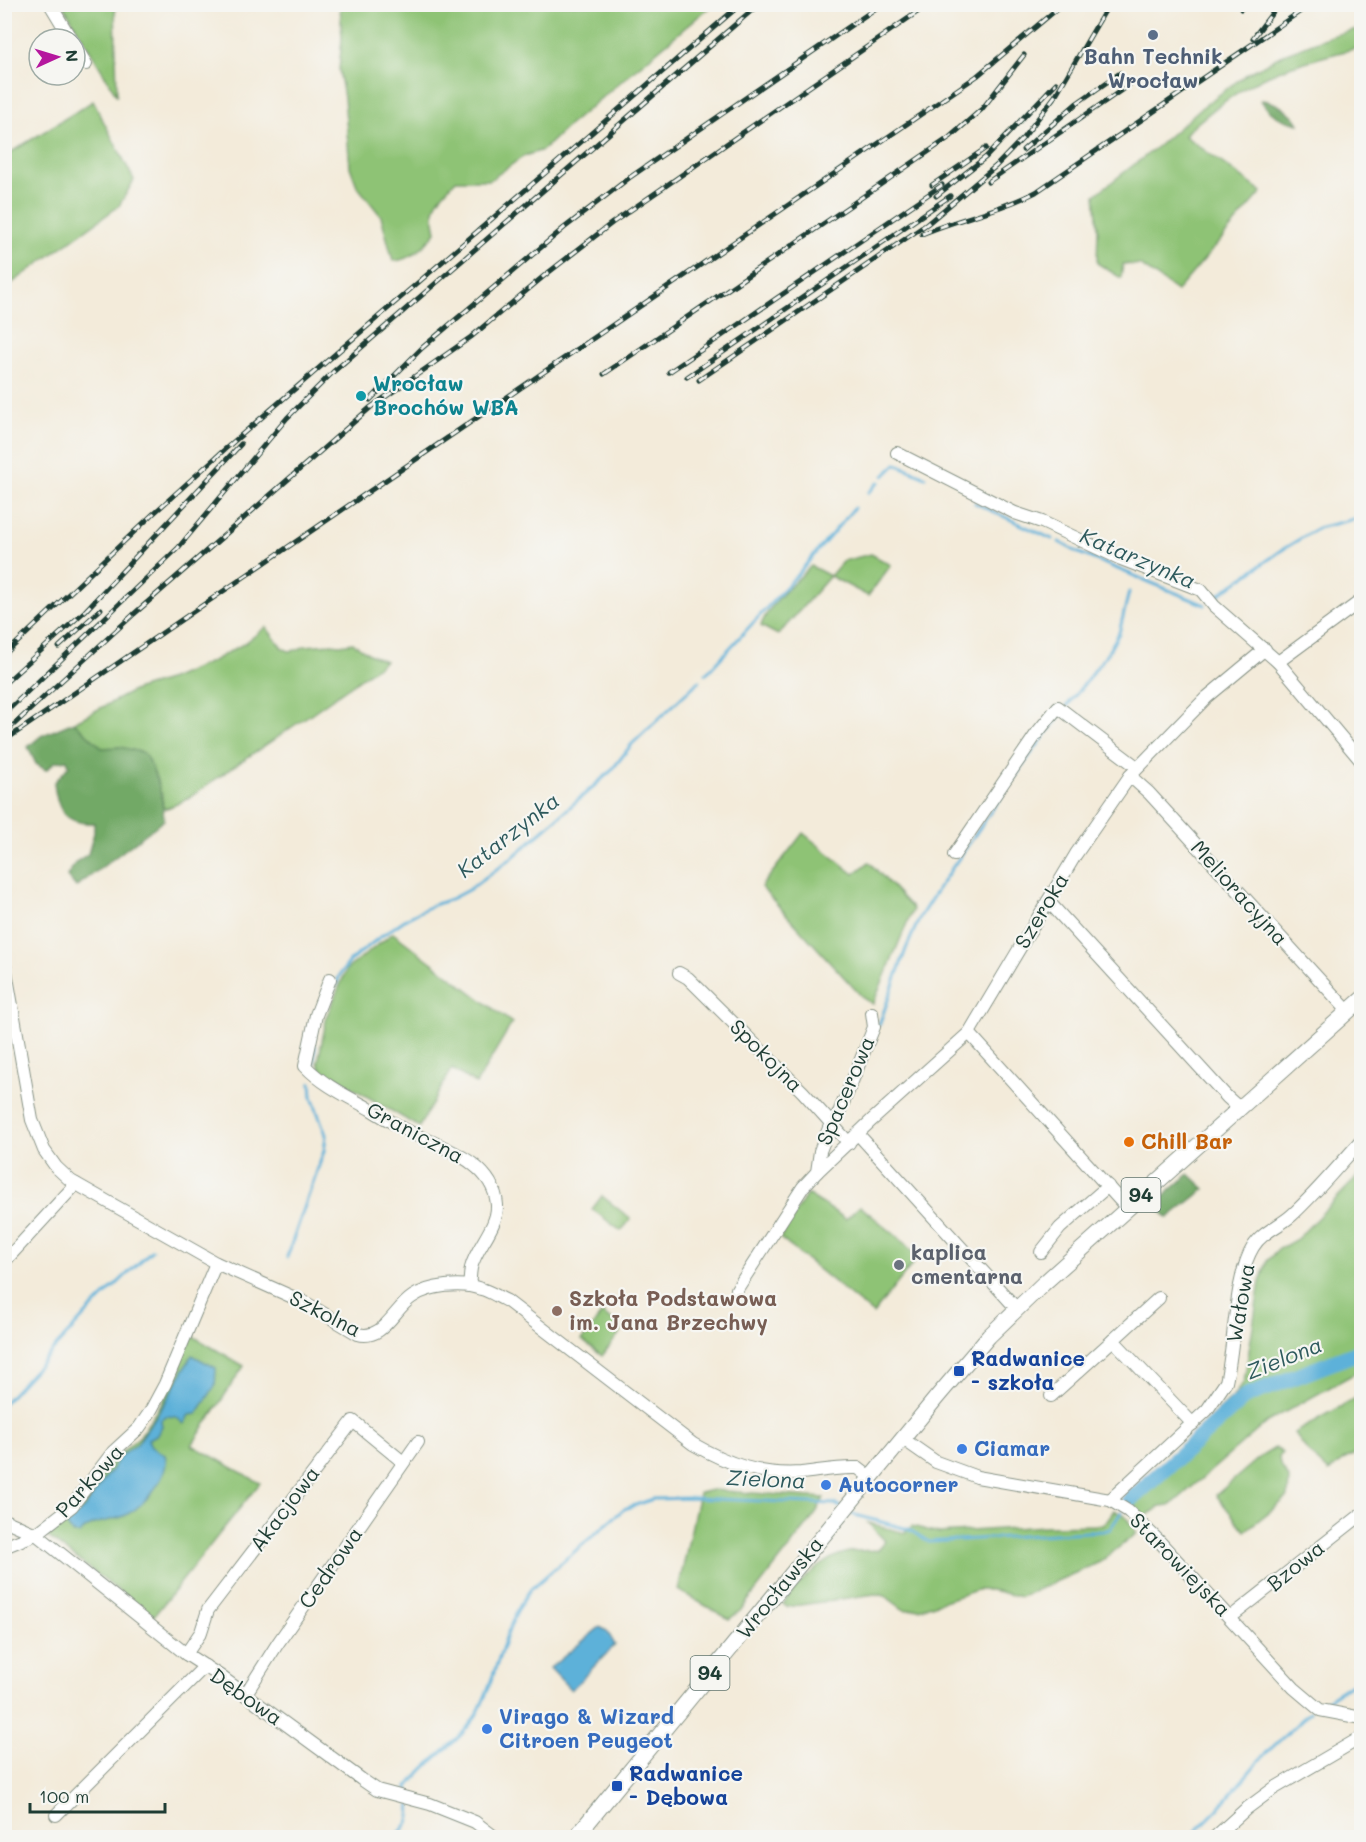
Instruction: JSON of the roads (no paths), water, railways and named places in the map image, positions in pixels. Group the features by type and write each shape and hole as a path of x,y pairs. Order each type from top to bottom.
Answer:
{"main road":[{"name":"94","path":"871,1478 989,1336 1127,1208 1362,999"},
{"name":"Wrocławska","path":"575,1838 871,1478"}],"street":[{"path":"50,4 64,27"},
{"path":"897,453 1015,513 1042,522 1121,559 1200,590 1214,606 1278,662 1362,762"},
{"path":"1278,662 1362,600"},
{"name":"Szeroka","path":"818,1172 969,1033 1079,848 1133,771 1206,698 1265,649"},
{"name":"Melioracyjna","path":"954,855 1037,732 1058,707 1133,771 1149,793 1348,1011"},
{"path":"1048,901 1239,1108"},
{"name":"Szkolna","path":"4,960 32,1120 40,1144 52,1162 65,1177 76,1184 216,1263 306,1304 357,1334 365,1336 376,1334 416,1294 443,1287 480,1288 507,1301 693,1444 713,1455 756,1471 799,1473 858,1468 871,1478"},
{"name":"Spokojna","path":"679,973 688,978 831,1123 854,1138 1017,1309"},
{"name":"Graniczna","path":"330,979 316,1015 305,1066 316,1077 409,1132 446,1147 461,1157 481,1172 496,1196 497,1208 471,1267 470,1286"},
{"name":"Spacerowa","path":"737,1289 803,1186 818,1172 820,1151 851,1084 874,1026 872,1013"},
{"path":"969,1033 1127,1208"},
{"name":"Wałowa","path":"1118,1505 1219,1395 1226,1382 1241,1287 1247,1259 1253,1246 1261,1237 1291,1216 1362,1140"},
{"path":"4,1262 76,1184"},
{"path":"1041,1252 1060,1228 1107,1186"},
{"name":"Parkowa","path":"205,1666 186,1654 36,1534 72,1506 113,1452 131,1437 150,1412 165,1383 216,1263"},
{"path":"1051,1396 1159,1298"},
{"path":"1113,1340 1195,1422"},
{"name":"Akacjowa","path":"186,1654 201,1632 208,1610 353,1421 403,1462"},
{"name":"Starowiejska","path":"903,1439 936,1462 977,1477 1118,1505 1232,1617 1294,1688 1312,1704 1320,1710 1362,1718"},
{"name":"Cedrowa","path":"245,1695 278,1643 418,1442"},
{"name":"Bzowa","path":"1232,1617 1362,1514"},
{"path":"4,1520 36,1534"},
{"path":"4,1547 36,1534"},
{"name":"Dębowa","path":"56,1815 205,1666 377,1790 475,1822 496,1838"},
{"path":"1214,1838 1246,1809 1273,1789 1362,1737"}],"water":[{"path":"192,1355 216,1368 215,1386 197,1414 189,1415 184,1424 176,1417 166,1416 161,1420 162,1426 157,1435 148,1439 151,1447 165,1455 166,1463 164,1472 154,1489 141,1505 126,1515 94,1524 79,1534 72,1533 66,1524 85,1507 121,1456 137,1444 165,1403"},
{"path":"600,1627 607,1631 615,1645 571,1690 550,1668"}],"waterway":[{"name":"Katarzynka","path":"884,476 896,464 926,477"},
{"name":"Katarzynka","path":"868,493 879,482"},
{"name":"Katarzynka","path":"975,503 1052,539"},
{"name":"Katarzynka","path":"706,674 797,575 854,508"},
{"name":"Katarzynka","path":"1215,599 1285,548 1318,528 1362,517"},
{"name":"Katarzynka","path":"1059,542 1079,553 1205,605"},
{"path":"1067,706 1107,654 1119,633 1129,592"},
{"name":"Katarzynka","path":"331,993 341,973 351,960 380,937 406,919 470,889 513,857 611,771 632,744 699,681"},
{"path":"879,1025 920,917 1030,755 1059,717"},
{"name":"Katarzynka","path":"313,1068 315,1046"},
{"name":"Katarzynka","path":"287,1257 324,1151 326,1135 312,1097 311,1083"},
{"path":"4,1403 89,1311 152,1250"},
{"name":"Zielona","path":"1129,1501 1246,1396 1362,1351"},
{"name":"Zielona","path":"409,1795 408,1787 424,1768 456,1740 475,1717 487,1693 514,1617 531,1589 624,1509 653,1499 691,1498 835,1504 840,1507"},
{"name":"Zielona","path":"848,1512 908,1529 929,1542 1103,1531 1110,1529 1122,1511"},
{"path":"1322,1703 1362,1677"},
{"path":"1189,1838 1218,1809 1262,1757 1310,1712"},
{"name":"Zielona","path":"394,1838 408,1822 411,1814 410,1802"}],"railway":[{"path":"4,655 224,450 741,4"},
{"path":"4,714 178,548 287,418 333,372 759,4"},
{"path":"370,400 422,348 564,228 629,178 882,4"},
{"path":"7,731 134,614 371,407 471,337 612,223 929,4"},
{"path":"4,741 977,76 1063,4"},
{"path":"699,380 927,224 996,166 1023,138 1055,96 1109,4"},
{"path":"1241,9 1248,4"},
{"path":"1253,38 1279,4"},
{"path":"922,234 1036,192 1311,4"},
{"path":"604,374 950,137 982,109 1024,55"},
{"path":"1023,150 1077,103 1120,73"},
{"path":"936,196 986,157 1056,83"},
{"path":"988,182 1129,85"},
{"path":"932,185 986,148"},
{"path":"669,372 942,185"},
{"path":"687,377 950,196"},
{"path":"4,684 85,611 241,444"},
{"path":"59,647 101,609"}],"place":[{"name":"Bahn Technik Wrocław","path":"1153,35"},
{"name":"Wrocław Brochów WBA","path":"361,396"},
{"name":"Chill Bar","path":"1129,1142"},
{"name":"kaplica cmentarna","path":"899,1265"},
{"name":"Szkoła Podstawowa im. Jana Brzechwy","path":"557,1311"},
{"name":"Radwanice - szkoła","path":"959,1371"},
{"name":"Ciamar","path":"962,1449"},
{"name":"Autocorner","path":"826,1485"},
{"name":"Virago & Wizard Citroen Peugeot","path":"487,1729"},
{"name":"Radwanice - Dębowa","path":"617,1786"}]}
